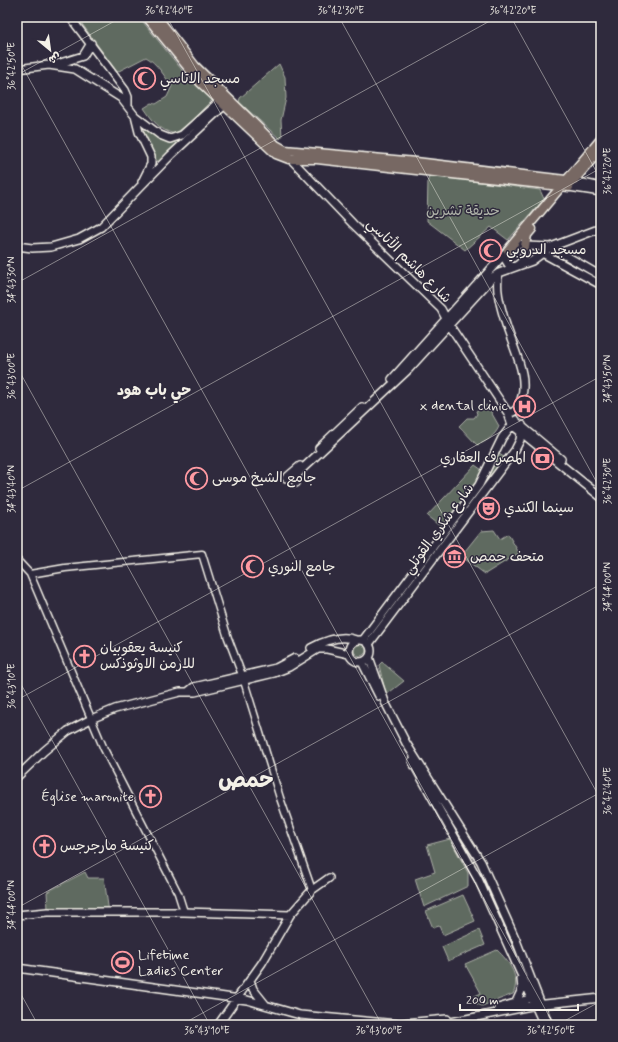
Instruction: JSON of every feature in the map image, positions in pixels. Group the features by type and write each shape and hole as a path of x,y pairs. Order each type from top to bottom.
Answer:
{"highway":[{"path":"147,17 182,62 276,146 289,155 416,162 568,183"},
{"path":"157,17 194,66 225,100"},
{"path":"525,246 527,235 601,139"},
{"path":"508,250 568,183 601,149"}],"main road":[{"path":"70,17 125,90 128,97 128,105"},
{"path":"17,69 53,65 78,58 83,56 91,43"},
{"path":"53,65 75,69 121,98 128,105 135,116 139,132 158,169"},
{"path":"135,116 160,135 170,139 176,138 225,100"},
{"path":"17,246 42,248 78,239 105,224 225,100"},
{"name":"شارع هاشم الأتاسي","path":"289,155 353,224 420,287 441,309 514,423"},
{"path":"138,189 151,164 151,157"},
{"path":"568,183 601,187"},
{"path":"568,183 601,192"},
{"path":"296,483 296,476 301,470 409,369 508,250 520,244 525,246 551,247 601,228"},
{"path":"516,266 524,256 525,246"},
{"path":"286,478 387,384 493,277 544,254 551,247"},
{"path":"551,247 601,276"},
{"path":"508,250 505,259 508,264 516,266"},
{"path":"544,254 601,285"},
{"path":"499,273 496,282 504,319 523,378 523,391 514,423 601,492"},
{"path":"508,413 513,413 517,410"},
{"name":"شارع شكري القوتلي","path":"359,640 479,485 506,431 514,423"},
{"path":"520,440 521,428"},
{"path":"521,428 601,497"},
{"path":"506,431 517,434 520,440"},
{"name":"شارع شكري القوتلي","path":"369,644 515,450 520,440"},
{"path":"17,777 44,751 68,731 91,719 134,704 189,691 195,692 243,678 282,665 319,644 340,638 359,640 369,644 371,652 369,657 362,662 354,661 349,654 349,646 359,640"},
{"path":"336,651 340,638"},
{"path":"243,678 284,670 318,650 336,651 349,654"},
{"path":"369,657 385,702 406,743 481,862 501,905 537,1001 544,1025"},
{"path":"362,662 401,742 478,879 520,973 537,1001 549,1025"},
{"path":"218,1025 250,980 290,915 312,890 329,878"},
{"path":"17,915 46,912 184,912 290,915"},
{"path":"17,968 265,1004 300,1015 396,1024 401,1022 405,1024 454,1018 515,1004 537,1001 601,998"},
{"path":"515,1004 522,989 520,973"},
{"path":"250,980 253,989 265,1004"},
{"path":"236,1000 244,1005 268,1009 298,1019 375,1025"},
{"path":"436,1025 537,1001"}],"street":[{"path":"30,574 64,568 202,554 228,638 243,678 280,798 312,890"},
{"path":"17,560 30,574 104,749 178,894 184,912"}],"green space":[{"path":"77,17 139,17 182,70 213,99 189,123 175,134 165,130 154,121 144,108 152,103 156,104 167,97 172,86 160,70 146,57 117,72"},
{"path":"279,64 285,77 286,98 281,120 282,137 280,139 239,102 240,98"},
{"path":"145,128 162,140 190,133 160,162 157,161 142,133"},
{"name":"حديقة تشرين","path":"433,176 540,190 544,199 508,240 491,227 465,250 427,221 428,180 429,177"},
{"path":"487,405 499,426 490,438 477,445 459,426 467,418 474,418 477,414 476,411"},
{"path":"499,454 504,457 487,484 371,635 488,477"},
{"path":"475,465 482,470 479,478 441,527 427,516"},
{"path":"494,530 500,539 508,534 519,553 485,574 461,556 481,531"},
{"path":"360,644 364,646 366,650 364,654 360,656 356,654 354,650 356,646"},
{"path":"382,662 404,681 386,695 379,665"},
{"path":"450,839 468,873 468,886 424,907 415,879 435,872 427,845"},
{"path":"85,872 88,878 104,878 109,913 48,909 47,892"},
{"path":"463,895 475,921 443,935 439,926 433,928 426,911"},
{"path":"479,930 485,945 448,961 442,947"},
{"path":"497,950 506,959 515,976 515,988 513,994 482,1006 477,1004 473,997 481,993 465,964"}],"place":[{"name":"مسجد الاتاسي","path":"145,79"},
{"name":"مسجد الدروبي","path":"490,250"},
{"name":"x dental clinic","path":"524,406"},
{"name":"المصرف العقاري","path":"542,458"},
{"name":"جامع الشيخ موسى","path":"196,478"},
{"name":"سينما الكندي","path":"489,508"},
{"name":"متحف حمص","path":"455,557"},
{"name":"جامع النوري","path":"252,567"},
{"name":"كنيسة يعقوبيان للارمن الاوثوذكس","path":"84,656"},
{"name":"Église maronite","path":"150,797"},
{"name":"كنيسة مارجرجس","path":"45,846"},
{"name":"Lifetime Ladies Center","path":"122,963"}],"district":[{"name":"حي باب هود","path":"154,391"},
{"name":"حمص","path":"246,781"}]}
